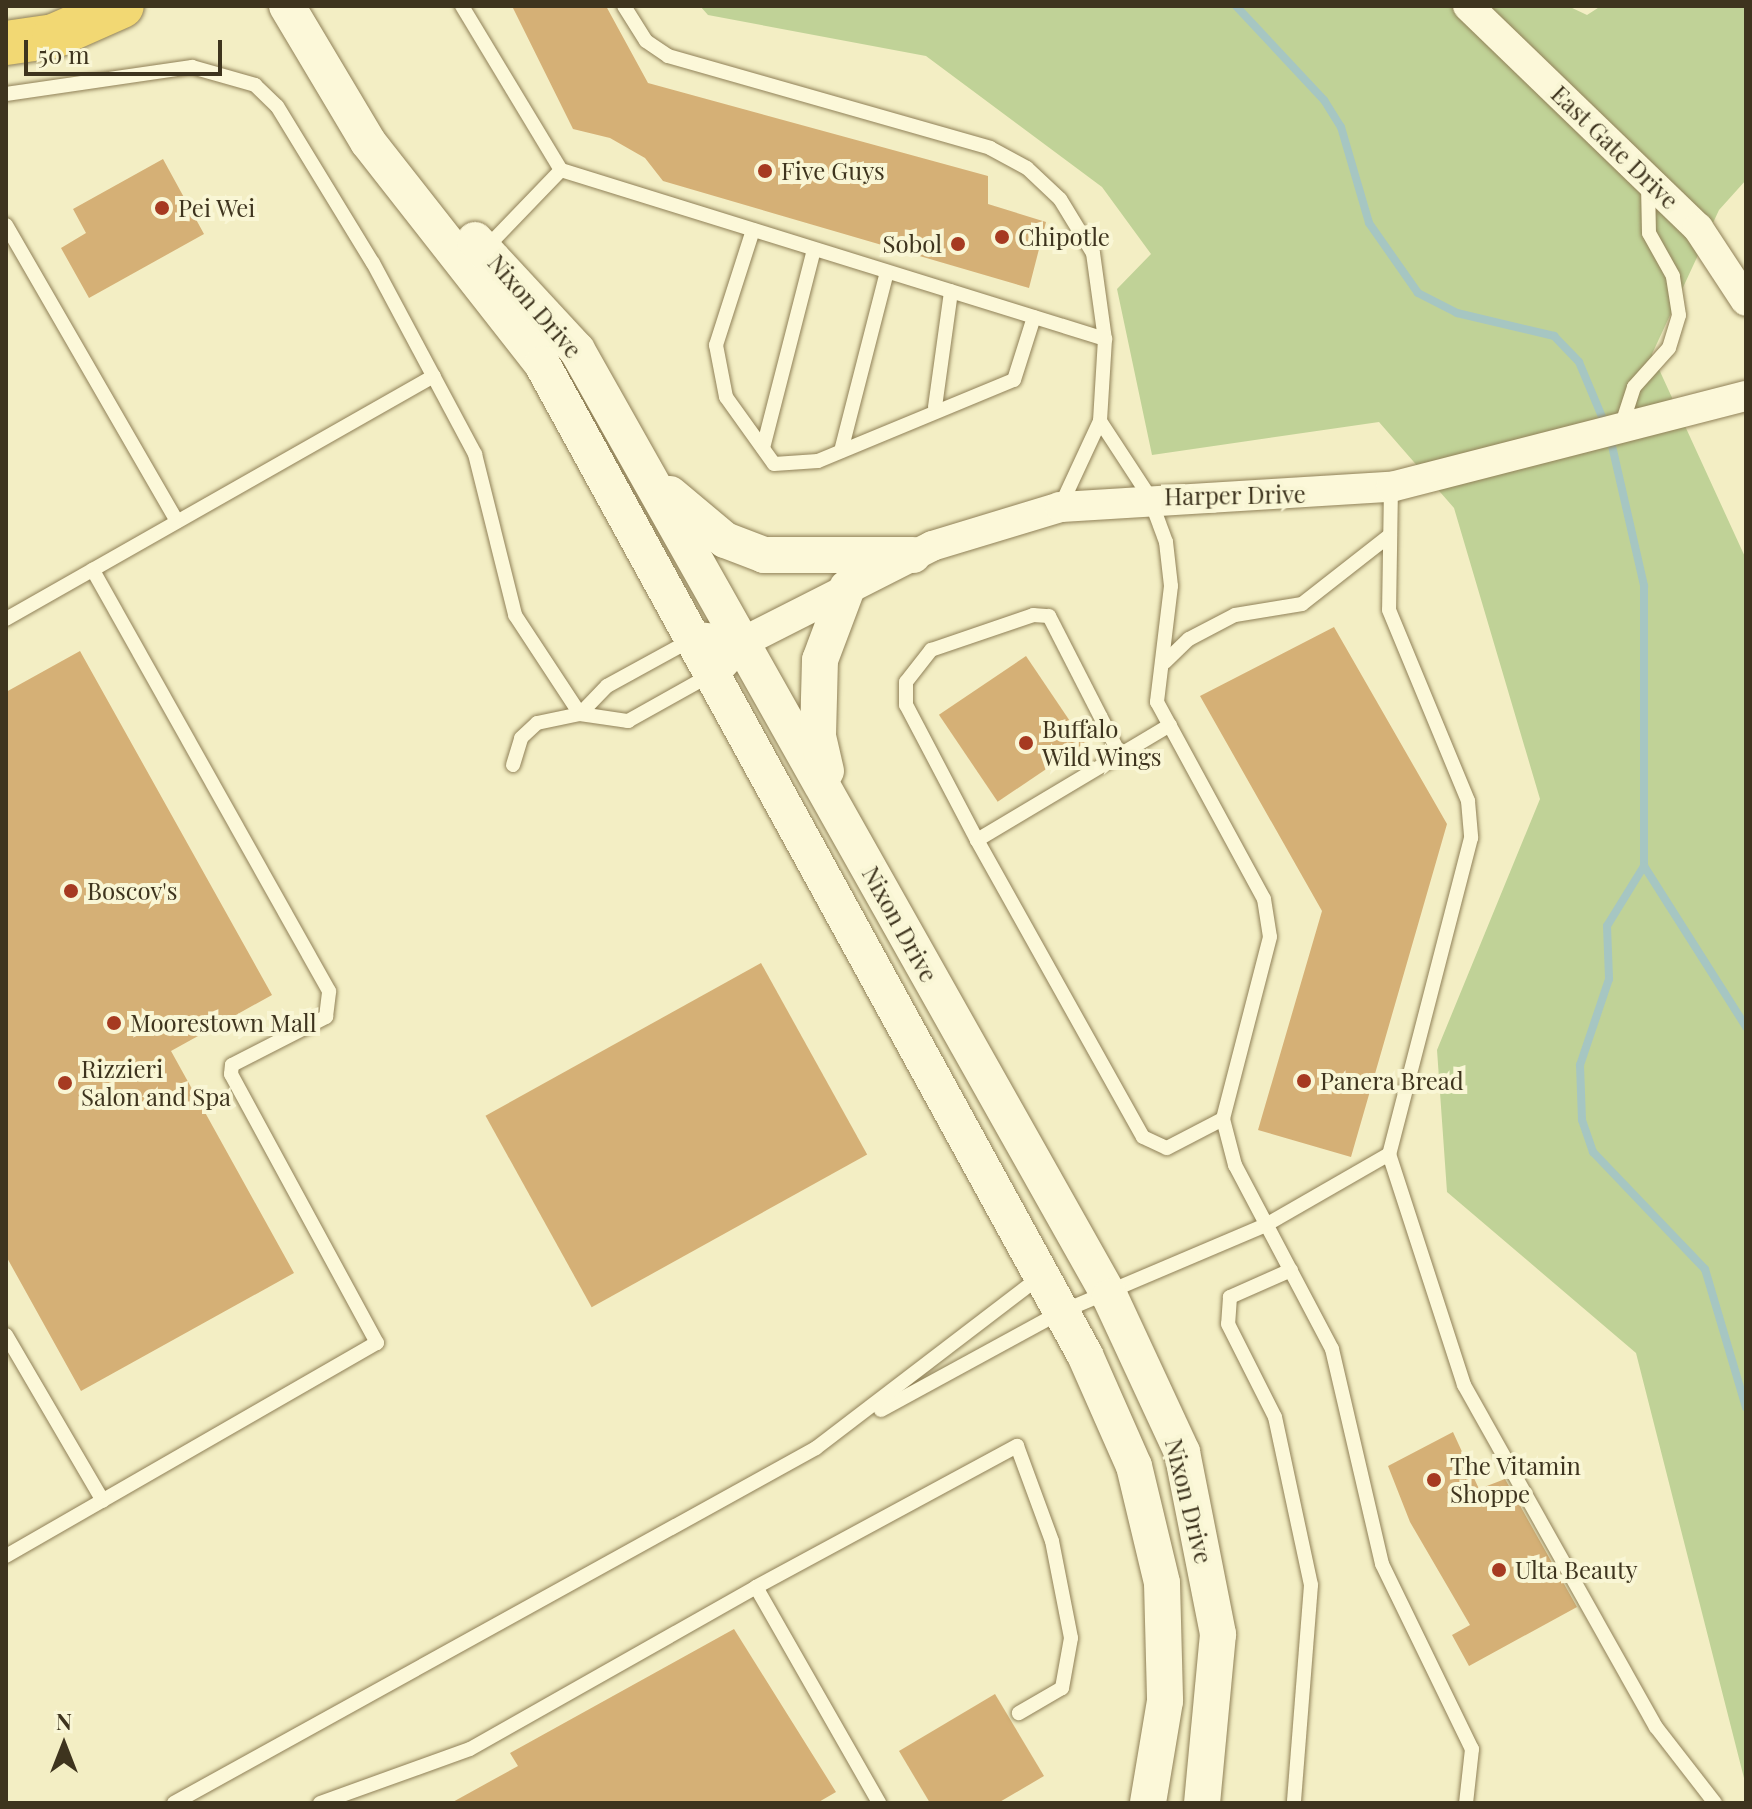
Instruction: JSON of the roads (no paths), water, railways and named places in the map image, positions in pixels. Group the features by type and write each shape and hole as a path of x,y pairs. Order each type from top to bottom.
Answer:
{"highway":[{"path":"6,43 78,29 122,6"}],"street":[{"name":"Nixon Drive","path":"287,6 368,142 526,340 697,637 1061,1312 1134,1466 1162,1583 1165,1701 1148,1803"},
{"name":"East Gate Drive","path":"1468,6 1698,228 1746,301"},
{"name":"Nixon Drive","path":"368,142 485,249 577,350 1110,1297 1182,1452 1218,1634 1202,1803"},
{"name":"Harper Drive","path":"716,672 743,642 913,555 1060,507 1149,496 1391,487 1746,396"},
{"path":"640,461 725,540 764,555 913,555"},
{"path":"835,808 817,701 820,660 847,588"},
{"path":"697,637 743,642"}],"lane":[{"path":"462,6 561,170 1105,339"},
{"path":"624,6 646,41 678,60 1009,156 1060,199 1084,235 1105,339 1100,421 1060,507"},
{"path":"6,94 167,68 223,72 255,85 297,132 475,454 515,615 580,714"},
{"path":"485,249 561,170"},
{"path":"1619,431 1634,387 1669,348 1679,315 1673,276 1649,233 1648,179"},
{"path":"6,225 177,521"},
{"path":"753,230 716,345 726,397 774,464 841,451 935,407 1014,380 1034,317"},
{"path":"763,448 814,249"},
{"path":"841,451 887,272"},
{"path":"935,407 951,291"},
{"path":"6,619 434,376"},
{"path":"1100,421 1149,496 1166,542 1171,586 1165,662 1157,702 1264,899 1270,937 1223,1119 1264,1226 1291,1270 1350,1400 1382,1564 1472,1749 1466,1803"},
{"path":"1391,487 1389,610 1468,801 1471,838 1389,1154 1464,1385 1656,1727 1715,1803"},
{"path":"1165,662 1189,639 1235,615 1302,604 1390,535"},
{"path":"6,1556 377,1343 231,1074 232,1065 326,1017 329,991 93,570"},
{"path":"1120,755 1049,616 1033,615 931,650 906,682 906,705 977,840 1143,1137 1167,1148 1223,1119"},
{"path":"513,765 521,738 537,723 580,714 607,686 697,637"},
{"name":"Harper Drive","path":"580,714 628,721 716,672"},
{"path":"977,840 1170,725"},
{"path":"174,1803 1061,1312 1110,1297 1159,1267 1264,1226 1389,1154"},
{"path":"1291,1270 1230,1297 1228,1324 1275,1417 1311,1585 1294,1803"},
{"path":"839,1433 1041,1276"},
{"path":"6,1335 103,1501"},
{"path":"320,1803 470,1749 756,1587 1017,1446 1052,1541 1071,1638 1062,1688 1019,1713"},
{"path":"756,1587 879,1803"}],"waterway":[{"path":"1236,6 1324,100 1341,127 1369,223 1418,293 1457,313 1554,336 1579,362 1605,424"},
{"path":"1610,437 1644,586 1644,866 1746,1027"},
{"path":"1644,866 1607,926 1609,979 1580,1065 1582,1120 1593,1152 1705,1269 1746,1407"}],"place":[{"name":"Five Guys","path":"765,171"},
{"name":"Pei Wei","path":"162,208"},
{"name":"Chipotle","path":"1002,237"},
{"name":"Sobol","path":"958,244"},
{"name":"Buffalo Wild Wings","path":"1026,743"},
{"name":"Boscov's","path":"71,891"},
{"name":"Moorestown Mall","path":"114,1023"},
{"name":"Panera Bread","path":"1304,1081"},
{"name":"Rizzieri Salon and Spa","path":"65,1083"},
{"name":"The Vitamin Shoppe","path":"1434,1480"},
{"name":"Ulta Beauty","path":"1499,1570"}]}
